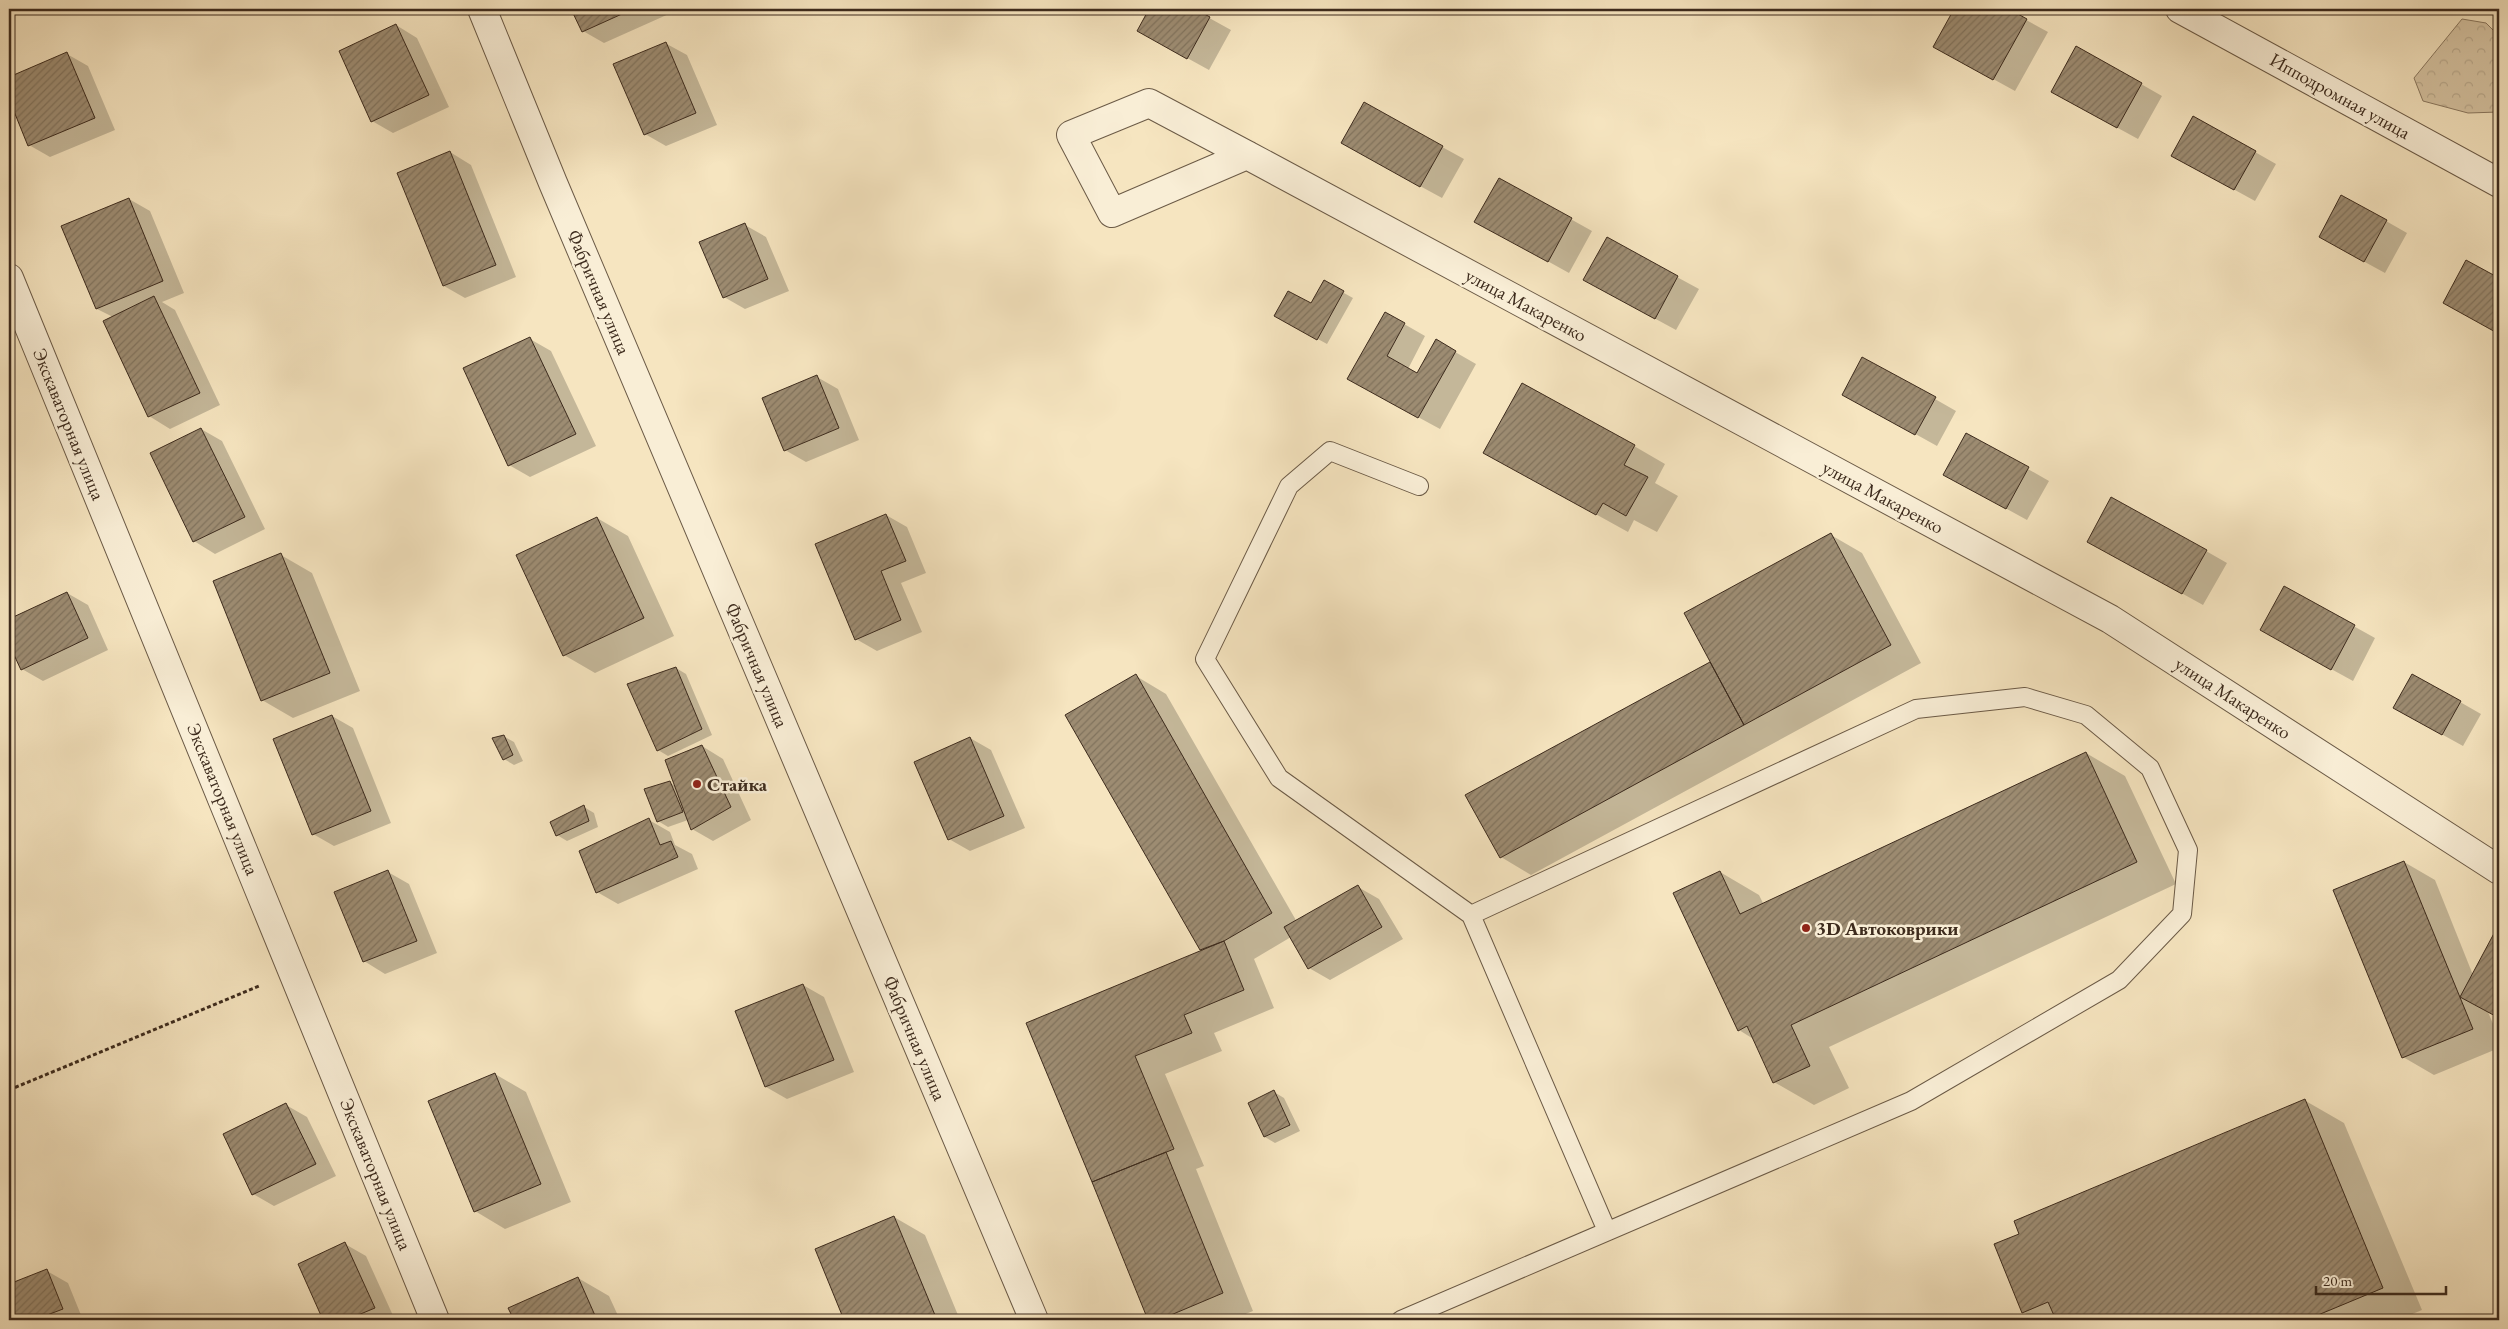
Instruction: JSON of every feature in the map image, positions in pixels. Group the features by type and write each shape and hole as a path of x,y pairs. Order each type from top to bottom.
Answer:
{"street":[{"name":"Фабричная улица","path":"482,9 552,182 1034,1320"},
{"name":"Ипподромная улица","path":"2180,9 2499,182"},
{"name":"улица Макаренко","path":"1247,155 1112,213 1071,136 1149,103 1247,155 2110,619 2499,870"},
{"name":"Экскаваторная улица","path":"9,278 435,1320"}],"lane":[{"path":"1419,486 1330,452 1289,486 1205,659 1279,778 1471,916 1607,1231"},
{"path":"1401,1320 1911,1101 2119,980 2182,914 2188,850 2150,768 2086,715 2025,698 1916,709 1471,916"}],"path":[{"path":"9,1090 294,972"}],"green space":[{"path":"2462,19 2486,23 2499,36 2499,112 2468,113 2423,101 2414,78"}],"building":[{"path":"571,9 633,9 582,32"},
{"path":"1149,9 1195,9 1210,17 1187,59 1137,31"},
{"path":"1954,9 2009,9 2027,19 1993,80 1933,47"},
{"path":"396,24 429,95 371,122 339,51"},
{"path":"666,42 696,113 644,135 613,64"},
{"path":"2076,46 2142,83 2117,128 2051,92"},
{"path":"67,52 95,118 28,146 9,99 9,77"},
{"path":"1364,102 1443,146 1420,187 1341,143"},
{"path":"2193,116 2256,151 2234,190 2171,156"},
{"path":"450,151 496,265 443,286 397,173"},
{"path":"1499,178 1572,218 1548,262 1474,222"},
{"path":"2341,195 2387,220 2364,262 2319,237"},
{"path":"129,198 163,281 96,309 61,226"},
{"path":"745,223 768,279 723,298 699,242"},
{"path":"1607,237 1678,276 1655,319 1583,280"},
{"path":"2466,260 2499,278 2499,334 2443,303"},
{"path":"1324,280 1344,291 1317,340 1274,316 1288,291 1311,303"},
{"path":"154,296 200,393 148,417 103,321"},
{"path":"1385,312 1405,323 1387,356 1417,373 1436,339 1456,351 1418,418 1347,379"},
{"path":"530,337 576,434 508,466 463,368"},
{"path":"1862,357 1936,397 1915,435 1842,395"},
{"path":"817,375 839,428 784,451 762,398"},
{"path":"1522,383 1635,445 1624,465 1648,477 1626,516 1603,503 1596,515 1483,453"},
{"path":"201,428 245,517 193,542 150,453"},
{"path":"1966,433 2029,467 2006,509 1943,475"},
{"path":"2111,497 2207,550 2182,594 2087,542"},
{"path":"886,514 906,561 881,571 901,620 855,640 815,544"},
{"path":"597,517 644,618 563,656 516,555"},
{"path":"1831,533 1891,645 1744,725 1684,613"},
{"path":"281,553 330,673 261,701 213,581"},
{"path":"2284,586 2355,625 2331,670 2260,630"},
{"path":"67,592 88,638 21,670 9,644 9,619"},
{"path":"1710,662 1744,725 1500,858 1465,795"},
{"path":"676,667 702,729 657,751 627,684"},
{"path":"1136,674 1272,913 1224,941 1200,950 1065,715"},
{"path":"2412,674 2461,701 2442,735 2393,708"},
{"path":"332,715 371,811 312,835 273,739"},
{"path":"504,735 513,755 503,760 492,738"},
{"path":"970,737 1004,816 948,840 914,762"},
{"name":"Стайка","path":"702,745 731,807 691,830 665,760"},
{"path":"2086,752 2137,862 1791,1025 1810,1066 1773,1083 1747,1026 1738,1031 1673,893 1720,871 1740,914"},
{"path":"670,781 683,812 657,822 644,789"},
{"path":"584,805 589,821 556,836 550,822"},
{"path":"649,818 660,845 671,841 678,857 596,893 579,851"},
{"path":"2404,861 2473,1029 2402,1058 2333,890"},
{"path":"388,870 417,941 363,962 334,892"},
{"path":"1358,885 1382,927 1308,969 1284,927"},
{"path":"2499,924 2499,1018 2460,997"},
{"path":"1224,941 1244,990 1184,1015 1192,1033 1135,1056 1174,1149 1092,1182 1026,1023"},
{"path":"803,984 834,1060 765,1087 735,1011"},
{"path":"495,1073 541,1184 474,1212 428,1101"},
{"path":"1274,1090 1290,1125 1264,1137 1248,1103"},
{"path":"2305,1099 2383,1288 2306,1320 2056,1320 2048,1302 2022,1313 1994,1244 2019,1234 2014,1221"},
{"path":"286,1103 316,1164 252,1195 223,1134"},
{"path":"1166,1152 1223,1293 1159,1320 1148,1320 1092,1182"},
{"path":"894,1216 937,1320 844,1320 815,1249"},
{"path":"345,1242 375,1308 346,1320 323,1320 298,1264"},
{"path":"47,1269 63,1309 34,1320 9,1320 9,1284"},
{"path":"578,1277 597,1320 514,1320 508,1308"}],"place":[{"name":"Стайка","path":"697,784"},
{"name":"3D Автоковрики","path":"1806,928"}]}
